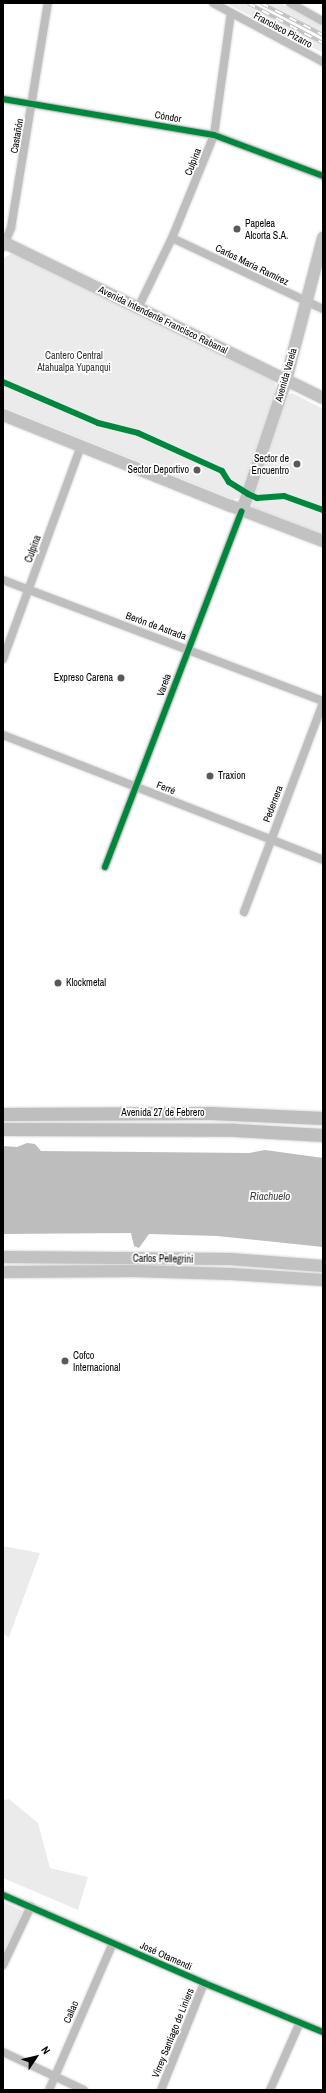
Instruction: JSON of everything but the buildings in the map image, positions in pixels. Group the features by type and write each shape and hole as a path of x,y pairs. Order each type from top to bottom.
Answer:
{"main road":[{"name":"Avenida Varela","path":"242,511 286,380 323,238"},
{"name":"Avenida Intendente Francisco Rabanal","path":"4,244 323,398"},
{"path":"3,415 242,511 323,541"},
{"name":"Avenida 27 de Febrero","path":"3,1114 210,1113 323,1118"},
{"path":"3,1129 24,1129 35,1138 66,1137 69,1136 70,1114"},
{"name":"Avenida 27 de Febrero","path":"70,1130 235,1130 323,1135"},
{"name":"Carlos Pellegrini","path":"3,1257 244,1260 323,1266"},
{"name":"Carlos Pellegrini","path":"3,1272 194,1273 323,1280"}],"street":[{"name":"Castañón","path":"4,244 11,228 48,3"},
{"name":"Francisco Pizarro","path":"214,3 323,62"},
{"path":"290,3 323,21"},
{"name":"Culpina","path":"138,308 172,238 214,135 231,13"},
{"name":"Cóndor","path":"3,99 214,135 323,176"},
{"name":"Carlos María Ramírez","path":"172,238 323,309"},
{"name":"Culpina","path":"3,659 81,446"},
{"name":"Varela","path":"105,867 242,511"},
{"name":"Berón de Astrada","path":"3,580 188,649 323,702"},
{"name":"Pedernera","path":"244,912 270,839 323,702"},
{"name":"Ferré","path":"3,735 323,860"},
{"name":"José Otamendi","path":"3,1895 204,1983 323,2032"},
{"path":"3,1964 31,1906"},
{"name":"Callao","path":"48,2090 113,1943"},
{"name":"Virrey Santiago de Liniers","path":"161,2090 204,1983"},
{"path":"270,2090 300,2022"},
{"path":"3,2052 84,2090"}],"green space":[{"path":"226,3 244,3 323,45 323,53"},
{"path":"266,3 280,3 323,26 323,33"},
{"name":"Cantero Central Atahualpa Yupanqui","path":"11,254 18,255 274,381 276,391 239,498 232,499 3,407 3,260"},
{"path":"292,393 323,409 323,536 256,511 252,506 252,500 288,395"},
{"path":"3,1546 40,1553 9,1637 3,1634"},
{"path":"9,1799 38,1823 50,1868 88,1877 78,1910 3,1878 3,1800"},
{"path":"3,1902 23,1911 3,1955"}],"water":[{"name":"Riachuelo","path":"27,1143 35,1144 41,1151 249,1153 265,1150 323,1158 323,1247 217,1236 149,1234 139,1248 134,1246 131,1233 3,1234 3,1146 17,1147"}],"railway":[{"path":"248,3 323,43"},
{"path":"261,3 323,35"}],"cycle path":[{"path":"3,99 214,135 323,176"},
{"path":"3,382 98,423 138,433 222,471 229,482 257,498 284,496 323,510"},
{"path":"105,867 242,511"},
{"path":"3,1895 204,1983 323,2032"}],"place":[{"name":"Papelea Alcorta S.A.","path":"237,229"},
{"name":"Sector de Encuentro","path":"297,464"},
{"name":"Sector Deportivo","path":"197,470"},
{"name":"Expreso Carena","path":"121,678"},
{"name":"Traxion","path":"210,776"},
{"name":"Klockmetal","path":"58,983"},
{"name":"Cofco Internacional","path":"65,1361"}]}
